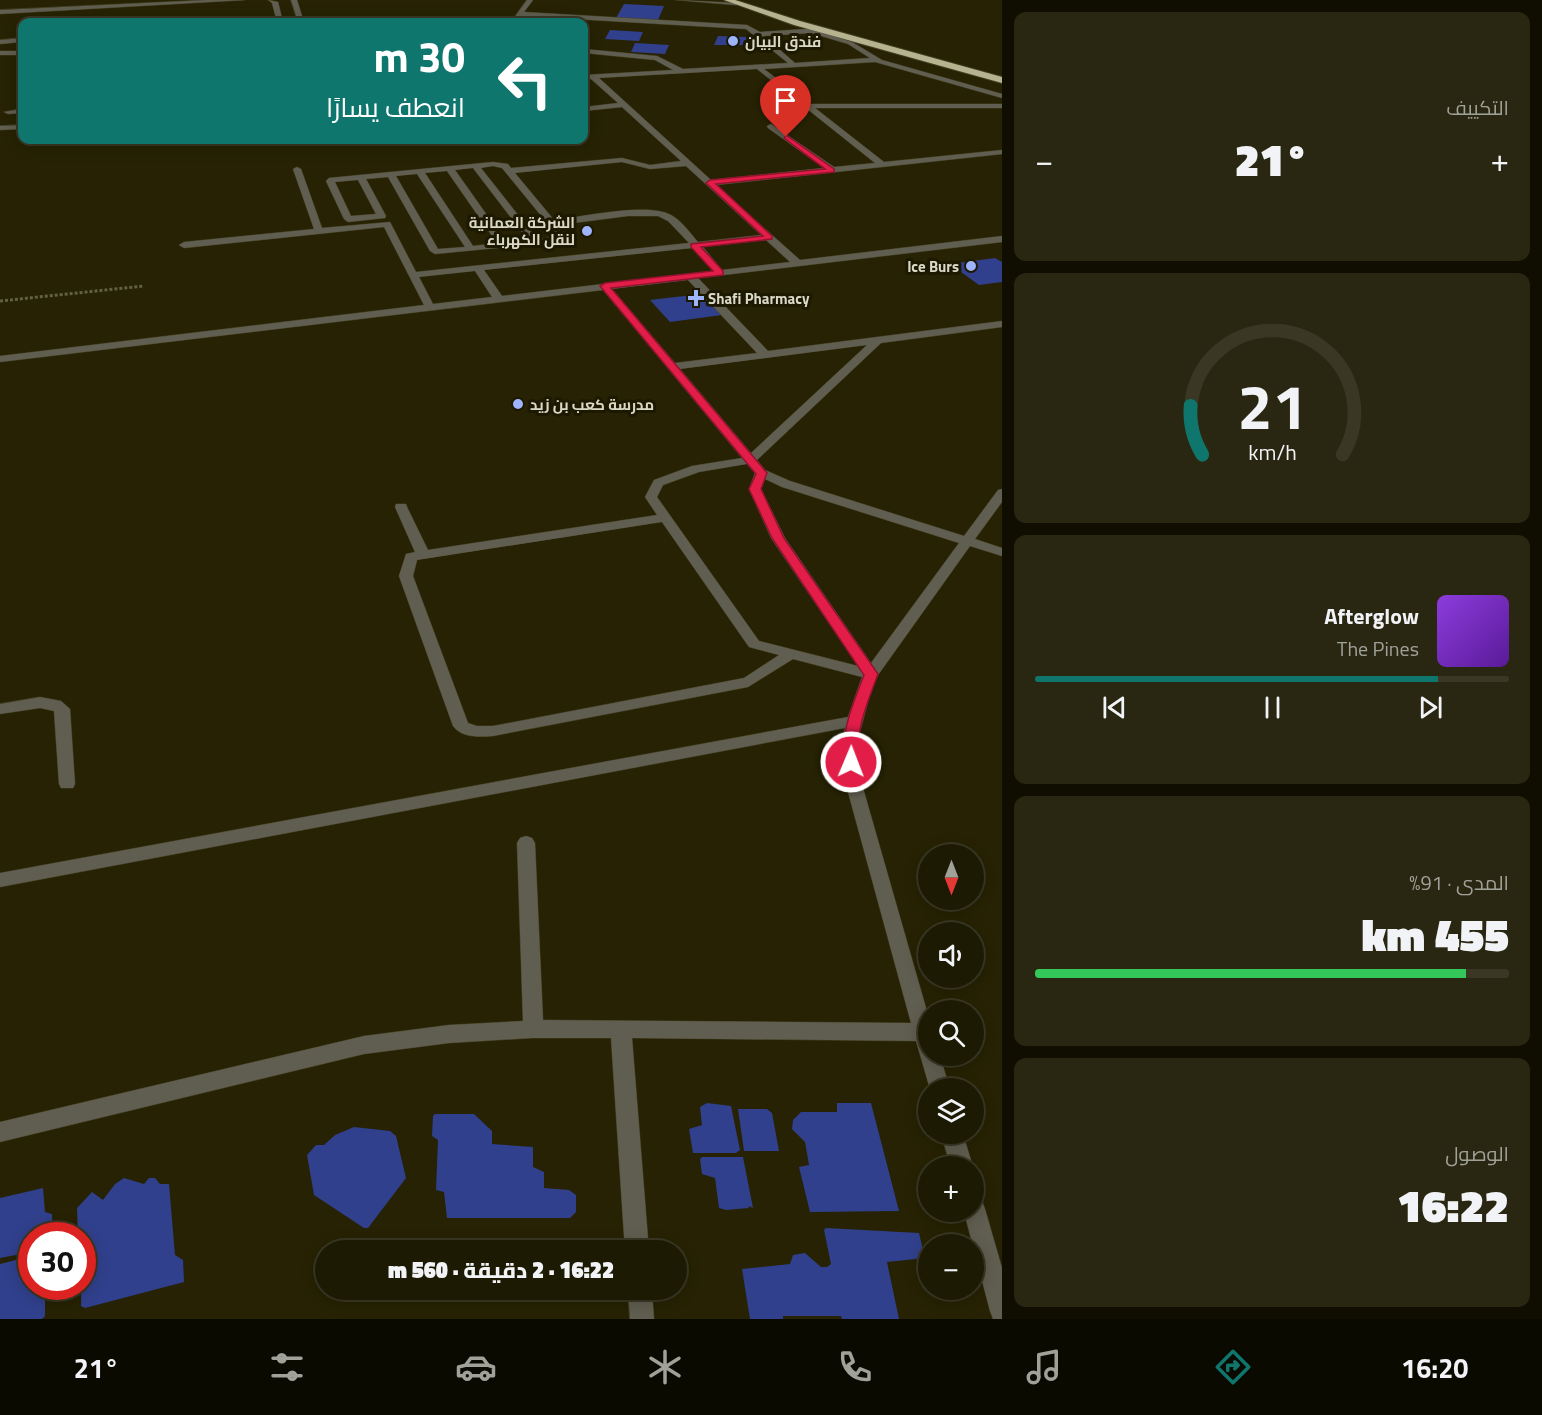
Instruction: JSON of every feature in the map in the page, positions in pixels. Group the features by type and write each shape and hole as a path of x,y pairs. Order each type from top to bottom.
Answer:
{"highway":[{"path":"732,2 1002,81"}],"street":[{"path":"0,12 242,0"},
{"path":"272,0 275,2 279,18"},
{"path":"294,0 300,18"},
{"path":"517,18 530,0"},
{"path":"679,0 732,2"},
{"path":"9,12 10,2"},
{"path":"520,14 747,27 759,34 793,64"},
{"path":"759,34 822,30"},
{"path":"812,31 850,43 879,61 1002,96"},
{"path":"0,42 18,40"},
{"path":"588,51 657,58 681,71"},
{"path":"0,53 18,53"},
{"path":"588,77 879,61"},
{"path":"757,66 883,165"},
{"path":"588,77 690,163 798,264"},
{"path":"588,109 623,105"},
{"path":"808,106 1002,106"},
{"path":"8,112 18,111"},
{"path":"771,126 832,170"},
{"path":"0,128 18,127"},
{"path":"710,183 1002,152"},
{"path":"509,171 622,160 650,167 690,163"},
{"path":"475,166 534,242"},
{"path":"361,177 382,216 348,219 330,181 361,177 449,168 505,166 561,234 558,238 534,242 435,251 391,174"},
{"path":"449,168 503,245"},
{"path":"297,169 319,231"},
{"path":"418,171 471,249"},
{"path":"552,224 655,213 668,216 720,273"},
{"path":"184,245 387,224 429,306"},
{"path":"413,275 769,237"},
{"path":"0,359 1002,239"},
{"path":"478,268 498,298"},
{"path":"690,276 765,355"},
{"path":"605,286 761,473 786,484 1002,552"},
{"path":"672,367 1002,324"},
{"path":"871,674 824,661 789,655 754,644 663,518 651,497 657,483 696,469 750,460 878,340"},
{"path":"761,473 755,489 778,538 871,674"},
{"path":"918,1013 853,781 849,743 854,721 871,674 1002,493"},
{"path":"400,507 423,554"},
{"path":"663,518 411,557 406,576 460,726 475,732 493,731 748,682 789,655"},
{"path":"0,709 54,703 62,709 67,784"},
{"path":"0,880 854,721"},
{"path":"526,843 533,1029"},
{"path":"0,1132 364,1045 449,1034 533,1029 918,1041"},
{"path":"621,1031 636,1240"},
{"path":"978,1222 1002,1311"},
{"path":"641,1300 642,1319"}],"path":[{"path":"0,301 144,286"}],"building":[{"path":"624,4 664,6 658,20 616,18"},
{"path":"610,30 643,32 639,41 605,39"},
{"name":"فندق البيان","path":"718,36 746,37 754,45 714,45"},
{"path":"635,43 669,45 665,54 631,52"},
{"path":"995,258 1002,262 1002,282 979,285 950,264"},
{"path":"701,294 722,315 670,322 650,300"},
{"path":"707,1103 731,1106 740,1150 736,1153 693,1153 689,1129 702,1125 700,1107"},
{"path":"837,1103 871,1103 899,1211 810,1212 799,1167 809,1165 805,1142 792,1129 793,1120 801,1112 837,1112"},
{"path":"738,1109 767,1109 772,1113 779,1151 744,1151"},
{"path":"435,1114 474,1114 492,1131 492,1144 533,1147 533,1167 544,1172 544,1188 569,1190 576,1195 576,1212 570,1218 447,1218 444,1192 436,1190 438,1140 432,1136"},
{"path":"354,1127 390,1131 396,1136 406,1178 368,1228 364,1228 314,1195 307,1155 316,1145 324,1145 335,1135"},
{"path":"702,1157 743,1157 753,1208 748,1206 749,1208 726,1210 719,1208 715,1178 702,1174 700,1159"},
{"path":"124,1178 144,1184 149,1178 155,1178 160,1184 169,1184 175,1255 183,1260 184,1282 85,1308 81,1306 81,1300 96,1300 96,1222 78,1222 77,1208 92,1192 103,1200 115,1184"},
{"path":"43,1188 45,1212 52,1214 52,1222 18,1222 18,1255 0,1258 0,1198"},
{"path":"826,1228 919,1233 918,1259 887,1262 899,1319 783,1316 783,1319 750,1319 742,1269 790,1264 793,1255 805,1253 821,1267 827,1267 831,1264 824,1230"},
{"path":"18,1260 18,1300 45,1300 45,1316 42,1319 0,1319 0,1264"}],"place":[{"name":"فندق البيان","path":"733,41"},
{"name":"الشرکة العمانیة لنقل الکهرباء","path":"587,231"},
{"name":"Ice Burs","path":"971,266"},
{"name":"Shafi Pharmacy","path":"696,298"},
{"name":"مدرسة كعب بن زيد","path":"518,404"}],"route":[{"path":"786,137 832,170 710,183 769,237 694,245 720,273 605,286 761,473 755,489 778,538 871,674 862,694 849,743 851,762"}]}
